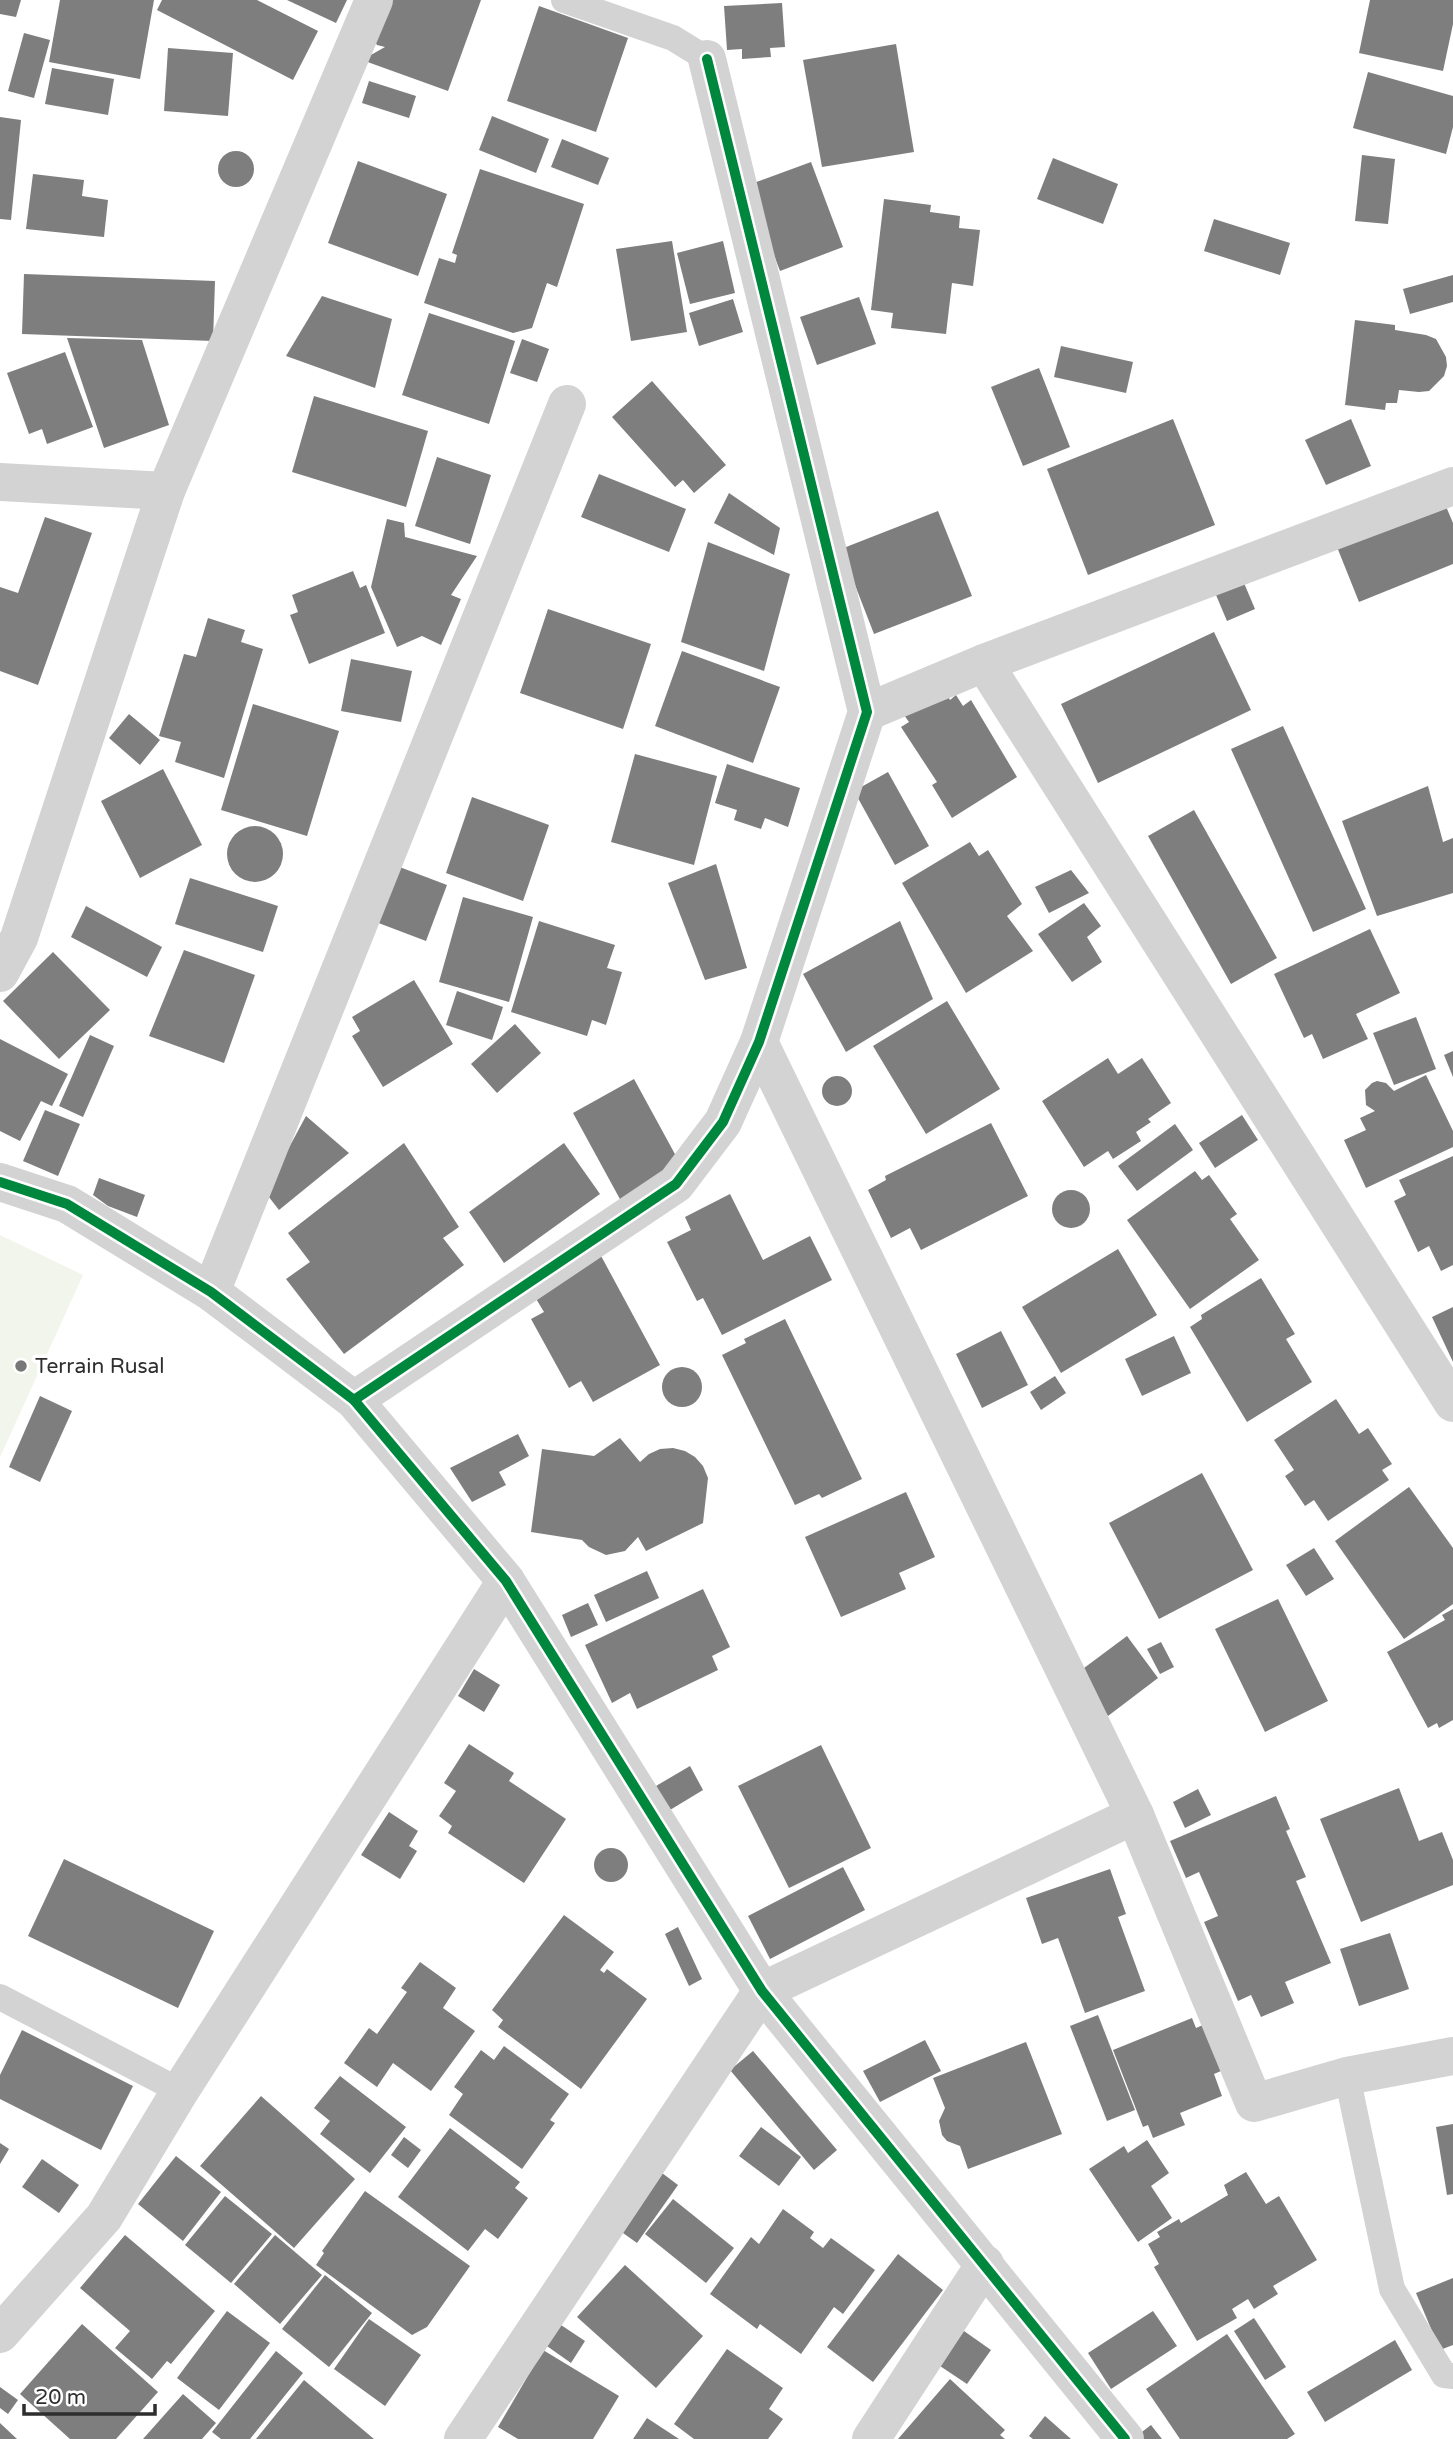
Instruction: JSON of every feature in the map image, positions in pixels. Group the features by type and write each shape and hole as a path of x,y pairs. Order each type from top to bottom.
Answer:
{"street":[{"path":"0,973 19,938 166,491 374,0"},
{"path":"354,1400 676,1184 723,1122 759,1042 867,712 708,59"},
{"path":"211,1292 567,404"},
{"path":"0,482 166,491"},
{"path":"867,712 984,663 1453,486"},
{"path":"984,663 1453,1403"},
{"path":"759,1042 1135,1815 1254,2103 1347,2076 1453,2056"},
{"path":"0,1182 67,1204 211,1292 354,1400 506,1581 762,1991 1125,2439"},
{"path":"0,2334 104,2217 180,2091 506,1581"},
{"path":"463,2439 762,1991 1135,1815"},
{"path":"871,2439 985,2264"}],"lane":[{"path":"564,0 673,38 708,59"},
{"path":"0,1997 180,2091"},
{"path":"1347,2076 1392,2289 1444,2375 1453,2376"}],"shaded area":[{"name":"Terrain Rusal","path":"0,1235 83,1275 0,1457"}],"building":[{"path":"0,0 21,0 16,17 0,14"},
{"path":"60,0 154,0 140,79 49,62"},
{"path":"162,0 257,0 318,31 293,80 157,10"},
{"path":"287,0 347,0 336,23"},
{"path":"378,0 481,0 448,91 362,60 385,47 377,45 371,36"},
{"path":"1370,0 1453,0 1453,24 1443,71 1359,53"},
{"path":"782,3 785,47 770,48 771,57 742,59 742,49 727,50 724,6"},
{"path":"539,6 628,38 596,132 507,101"},
{"path":"24,33 50,40 34,98 8,91"},
{"path":"896,44 914,152 822,167 803,60"},
{"path":"168,48 233,53 228,116 164,111"},
{"path":"52,68 114,79 108,115 45,104"},
{"path":"1368,72 1453,96 1453,127 1446,154 1353,128"},
{"path":"369,81 416,96 409,118 362,103"},
{"path":"492,116 549,139 536,173 479,150"},
{"path":"0,117 21,120 11,220 0,219"},
{"path":"562,139 609,158 598,185 551,167"},
{"path":"236,151 249,156 254,169 249,182 236,187 223,182 218,169 223,156"},
{"path":"1362,155 1395,159 1388,224 1355,221"},
{"path":"1053,158 1118,184 1103,224 1037,199"},
{"path":"358,161 447,194 418,276 328,243"},
{"path":"811,162 843,247 780,271 748,185"},
{"path":"480,169 584,204 557,287 547,283 532,328 513,333 424,303 439,258 455,263 457,255 452,253"},
{"path":"33,174 84,180 82,196 108,200 104,237 26,229"},
{"path":"884,199 931,205 930,212 960,216 959,228 980,230 973,286 952,283 946,334 891,328 893,313 871,310"},
{"path":"1214,219 1290,243 1280,275 1204,251"},
{"path":"672,241 687,332 631,341 616,249"},
{"path":"723,241 735,293 690,304 677,253"},
{"path":"24,274 215,281 213,341 22,334"},
{"path":"1453,275 1453,302 1410,314 1403,289"},
{"path":"322,296 392,319 375,388 286,356"},
{"path":"859,297 876,344 817,365 800,317"},
{"path":"733,299 743,332 699,346 689,313"},
{"path":"429,313 515,341 489,424 402,395"},
{"path":"1355,320 1395,325 1395,330 1436,339 1446,357 1444,376 1429,391 1399,390 1397,403 1386,403 1385,410 1345,405"},
{"path":"67,338 142,340 169,425 104,448"},
{"path":"522,339 549,349 537,382 510,373"},
{"path":"1061,346 1133,362 1126,393 1054,377"},
{"path":"65,352 93,427 47,444 42,429 29,434 7,373"},
{"path":"1039,368 1070,447 1023,466 991,387"},
{"path":"652,381 726,465 694,493 683,480 675,487 612,417"},
{"path":"314,396 428,431 406,507 292,472"},
{"path":"1173,419 1215,525 1088,575 1047,469"},
{"path":"1351,419 1371,466 1326,485 1305,440"},
{"path":"437,457 491,475 470,544 415,526"},
{"path":"599,474 686,509 669,552 581,517"},
{"path":"729,493 780,528 774,555 714,523"},
{"path":"1445,504 1453,523 1453,564 1359,602 1337,547"},
{"path":"938,511 972,596 874,634 841,549"},
{"path":"45,517 92,533 38,685 0,671 0,587 18,593"},
{"path":"387,519 404,523 405,537 477,556 451,595 461,599 441,645 422,636 397,647 371,587"},
{"path":"708,542 790,574 764,671 681,642"},
{"path":"353,571 360,588 366,585 385,633 309,664 290,615 298,612 292,595"},
{"path":"1244,583 1255,609 1227,621 1216,595"},
{"path":"548,609 651,644 623,729 520,693"},
{"path":"208,618 245,630 241,642 263,649 224,778 175,762 181,742 159,736 184,654 196,657"},
{"path":"1214,632 1251,710 1098,783 1061,704"},
{"path":"682,651 780,687 753,763 655,726"},
{"path":"351,659 412,671 401,722 341,711"},
{"path":"944,689 950,700 956,695 963,706 971,700 1017,777 952,818 932,785 937,782 901,727 909,722 904,715"},
{"path":"253,704 339,731 307,836 221,810"},
{"path":"129,714 160,740 140,765 109,738"},
{"path":"1283,726 1366,909 1313,932 1231,749"},
{"path":"635,754 717,776 694,865 611,842"},
{"path":"727,764 800,788 788,827 765,818 761,829 734,820 737,810 715,803"},
{"path":"163,769 202,845 140,878 101,801"},
{"path":"888,772 929,846 895,865 854,791"},
{"path":"1428,786 1443,842 1453,838 1453,893 1377,916 1342,821"},
{"path":"472,797 549,825 523,901 446,873"},
{"path":"1194,810 1277,958 1231,984 1148,836"},
{"path":"255,826 266,828 275,834 281,843 281,865 275,874 266,880 255,882 244,880 235,874 229,865 227,854 229,843 235,834 244,828"},
{"path":"970,842 979,856 988,850 1022,904 1007,916 1033,951 966,993 902,883"},
{"path":"389,863 447,885 426,941 368,919"},
{"path":"716,864 747,968 705,980 668,883"},
{"path":"1071,870 1089,893 1049,913 1035,887"},
{"path":"190,878 278,906 263,952 175,924"},
{"path":"463,897 533,917 509,1002 439,982"},
{"path":"1084,903 1101,926 1087,937 1102,962 1072,982 1038,934"},
{"path":"86,906 162,947 147,977 71,937"},
{"path":"539,921 615,945 607,968 622,972 606,1025 592,1020 587,1036 511,1012"},
{"path":"900,921 933,999 846,1052 803,974"},
{"path":"1370,929 1400,993 1356,1014 1368,1039 1323,1059 1312,1034 1304,1038 1274,974"},
{"path":"184,950 255,975 224,1063 149,1036"},
{"path":"53,952 110,1010 59,1059 3,1001"},
{"path":"414,980 453,1044 383,1087 352,1036 360,1031 352,1017"},
{"path":"457,991 503,1007 492,1040 446,1025"},
{"path":"947,1001 1000,1089 926,1134 873,1046"},
{"path":"1416,1017 1436,1069 1394,1085 1373,1033"},
{"path":"515,1024 541,1053 497,1093 471,1064"},
{"path":"90,1035 114,1046 83,1117 59,1106"},
{"path":"0,1039 68,1074 52,1106 41,1101 20,1141 0,1131"},
{"path":"1453,1051 1453,1077 1444,1055"},
{"path":"1108,1058 1118,1074 1142,1058 1171,1103 1148,1119 1151,1122 1136,1132 1141,1141 1113,1159 1108,1151 1084,1167 1042,1101"},
{"path":"1426,1075 1453,1131 1453,1147 1366,1188 1344,1140 1366,1130 1360,1118 1375,1111 1366,1105 1365,1090 1377,1081 1386,1083 1394,1091"},
{"path":"837,1076 848,1080 852,1091 848,1102 837,1106 826,1102 822,1091 826,1080"},
{"path":"634,1079 682,1167 621,1201 573,1113"},
{"path":"45,1110 80,1124 58,1176 23,1161"},
{"path":"1242,1115 1258,1140 1215,1168 1199,1143"},
{"path":"306,1116 349,1153 279,1210 265,1192"},
{"path":"991,1123 1028,1196 921,1250 910,1228 891,1238 868,1190 886,1180 885,1176"},
{"path":"1175,1124 1193,1150 1137,1191 1118,1166"},
{"path":"404,1143 459,1227 443,1238 464,1265 344,1354 286,1279 310,1262 288,1233"},
{"path":"564,1143 600,1194 504,1263 469,1212"},
{"path":"1453,1156 1453,1265 1441,1271 1429,1246 1418,1252 1394,1201 1406,1195 1399,1180"},
{"path":"1195,1171 1202,1180 1209,1175 1237,1214 1230,1219 1259,1260 1190,1309 1127,1220"},
{"path":"99,1178 145,1195 137,1217 108,1206 93,1195"},
{"path":"1071,1190 1084,1196 1090,1209 1084,1222 1071,1228 1058,1222 1052,1209 1058,1196"},
{"path":"730,1194 763,1260 810,1236 832,1280 722,1335 703,1298 697,1301 667,1242 691,1230 685,1217"},
{"path":"1118,1249 1157,1315 1061,1373 1022,1307"},
{"path":"600,1254 660,1365 593,1402 581,1381 569,1388 531,1319 544,1312 532,1292"},
{"path":"1261,1278 1295,1334 1286,1339 1312,1382 1247,1422 1190,1327 1202,1319 1201,1315"},
{"path":"1453,1307 1453,1362 1432,1317"},
{"path":"785,1319 862,1479 822,1498 819,1494 795,1505 722,1355 746,1343 744,1339"},
{"path":"1001,1331 1028,1385 982,1408 956,1354"},
{"path":"1174,1336 1191,1373 1142,1396 1125,1359"},
{"path":"682,1367 690,1368 696,1373 701,1379 701,1395 696,1401 690,1406 682,1407 674,1406 668,1401 663,1395 662,1387 663,1379 668,1373 674,1368"},
{"path":"1055,1376 1066,1393 1041,1410 1030,1392"},
{"path":"40,1396 72,1411 40,1482 9,1467"},
{"path":"1336,1399 1359,1434 1368,1428 1392,1464 1382,1470 1389,1480 1328,1521 1314,1500 1305,1506 1285,1476 1294,1470 1274,1440"},
{"path":"518,1434 529,1456 499,1472 506,1485 472,1502 450,1468"},
{"path":"620,1438 640,1462 660,1449 673,1448 695,1457 708,1478 703,1523 646,1551 638,1537 625,1551 606,1555 589,1547 582,1540 531,1532 542,1449 594,1456"},
{"path":"1202,1473 1253,1570 1159,1619 1109,1523"},
{"path":"1409,1487 1453,1548 1453,1604 1404,1639 1335,1541"},
{"path":"906,1492 935,1557 899,1573 906,1589 841,1617 805,1537"},
{"path":"1314,1548 1334,1579 1306,1596 1286,1565"},
{"path":"647,1571 659,1598 606,1622 594,1595"},
{"path":"703,1589 730,1647 712,1656 718,1670 637,1709 630,1693 612,1703 585,1645"},
{"path":"1278,1599 1328,1701 1265,1732 1215,1629"},
{"path":"588,1603 598,1625 571,1637 562,1615"},
{"path":"1453,1609 1453,1720 1439,1728 1437,1723 1428,1728 1387,1652 1445,1620 1442,1615"},
{"path":"1127,1636 1158,1678 1108,1716 1076,1674"},
{"path":"1161,1642 1174,1667 1160,1674 1147,1649"},
{"path":"474,1669 500,1685 484,1712 458,1696"},
{"path":"469,1744 514,1773 509,1781 566,1819 524,1883 448,1833 452,1826 439,1816 456,1791 444,1783"},
{"path":"821,1745 871,1848 789,1888 738,1786"},
{"path":"690,1766 703,1790 670,1810 656,1786"},
{"path":"1399,1788 1419,1841 1442,1832 1453,1860 1453,1885 1361,1922 1320,1819"},
{"path":"1198,1789 1211,1815 1185,1828 1173,1802"},
{"path":"1276,1796 1290,1829 1286,1831 1306,1877 1296,1881 1331,1963 1285,1982 1294,2003 1261,2017 1251,1995 1238,2001 1204,1922 1218,1916 1199,1872 1186,1878 1170,1841"},
{"path":"389,1812 418,1831 409,1846 417,1851 400,1879 361,1855"},
{"path":"611,1848 623,1853 628,1865 623,1877 611,1882 599,1877 594,1865 599,1853"},
{"path":"64,1859 214,1931 178,2008 28,1936"},
{"path":"843,1867 865,1910 770,1959 748,1916"},
{"path":"1110,1869 1126,1914 1118,1917 1145,1991 1085,2013 1058,1938 1042,1944 1026,1898"},
{"path":"564,1915 614,1952 600,1970 604,1973 607,1969 647,1999 581,2089 498,2027 503,2020 492,2010"},
{"path":"678,1927 702,1979 689,1986 665,1934"},
{"path":"1390,1933 1409,1989 1359,2006 1340,1949"},
{"path":"420,1962 456,1988 443,2008 475,2031 431,2091 393,2063 377,2087 344,2063 369,2028 377,2034 407,1992 401,1988"},
{"path":"1098,2015 1135,2110 1107,2121 1070,2026"},
{"path":"1192,2018 1196,2028 1203,2025 1221,2071 1214,2074 1222,2096 1180,2113 1185,2125 1153,2138 1148,2125 1143,2127 1113,2050"},
{"path":"22,2030 133,2086 101,2150 0,2099 0,2075"},
{"path":"925,2040 941,2071 880,2102 863,2071"},
{"path":"1026,2042 1062,2134 968,2169 960,2146 947,2141 942,2135 939,2121 945,2108 933,2078"},
{"path":"504,2046 569,2094 550,2120 555,2123 522,2169 449,2115 463,2094 454,2087 481,2050 494,2060"},
{"path":"753,2051 837,2150 814,2170 730,2070"},
{"path":"340,2076 406,2127 370,2173 320,2134 330,2121 314,2108"},
{"path":"261,2096 355,2179 294,2248 200,2166"},
{"path":"1453,2124 1453,2194 1447,2195 1436,2127"},
{"path":"761,2127 801,2157 779,2186 739,2156"},
{"path":"450,2128 520,2182 515,2188 528,2198 498,2239 485,2229 468,2251 398,2197"},
{"path":"404,2137 421,2150 408,2168 391,2155"},
{"path":"1147,2140 1169,2173 1151,2186 1172,2218 1138,2242 1089,2169 1124,2146 1128,2153"},
{"path":"0,2143 9,2149 0,2164"},
{"path":"176,2156 221,2192 183,2241 138,2204"},
{"path":"42,2159 79,2185 59,2213 22,2187"},
{"path":"658,2170 678,2185 637,2243 616,2228"},
{"path":"1246,2172 1266,2204 1279,2196 1317,2260 1273,2286 1278,2294 1254,2309 1248,2299 1232,2309 1237,2318 1197,2341 1154,2267 1159,2264 1148,2244 1160,2237 1157,2232 1179,2219 1181,2223 1228,2195 1224,2185"},
{"path":"365,2191 470,2266 427,2327 412,2335 316,2265 324,2253 322,2251"},
{"path":"225,2196 272,2234 231,2283 185,2245"},
{"path":"673,2199 734,2248 706,2283 645,2234"},
{"path":"783,2209 814,2232 810,2238 823,2248 831,2238 875,2270 843,2314 834,2307 801,2354 760,2324 757,2329 710,2294 751,2237 759,2244"},
{"path":"125,2235 215,2311 171,2364 167,2361 152,2379 115,2348 130,2331 80,2288"},
{"path":"275,2235 322,2275 280,2324 234,2284"},
{"path":"898,2254 943,2290 873,2382 827,2347"},
{"path":"625,2265 703,2336 656,2388 577,2317"},
{"path":"325,2275 372,2313 329,2367 282,2329"},
{"path":"1453,2278 1453,2345 1440,2350 1416,2293"},
{"path":"227,2311 270,2343 219,2410 177,2378"},
{"path":"1153,2311 1177,2346 1111,2389 1088,2353"},
{"path":"1254,2318 1286,2367 1265,2380 1234,2331"},
{"path":"369,2319 421,2355 385,2406 334,2369"},
{"path":"558,2323 585,2341 571,2363 544,2344"},
{"path":"82,2324 158,2392 116,2439 70,2439 20,2394"},
{"path":"964,2331 991,2350 967,2384 940,2366"},
{"path":"1227,2334 1295,2434 1287,2439 1180,2439 1146,2389"},
{"path":"1395,2340 1412,2370 1325,2422 1307,2392"},
{"path":"727,2349 783,2388 769,2409 783,2419 768,2439 694,2439 674,2424"},
{"path":"543,2350 619,2396 593,2439 518,2439 498,2427"},
{"path":"276,2351 303,2373 250,2439 221,2439 212,2432"},
{"path":"950,2379 1005,2430 1000,2435 1005,2439 898,2439"},
{"path":"304,2380 374,2439 256,2439"},
{"path":"0,2387 18,2400 8,2414 0,2408"},
{"path":"183,2394 216,2423 202,2439 143,2439"},
{"path":"1045,2416 1071,2439 1033,2439 1029,2436"},
{"path":"647,2418 679,2439 633,2439"},
{"path":"0,2423 17,2439 0,2439"},
{"path":"1151,2425 1162,2439 1141,2439 1138,2435"}],"cycle path":[{"path":"354,1400 676,1184 723,1122 759,1042 867,712 707,59"},
{"path":"0,1182 67,1204 211,1292 354,1400 506,1581 762,1991 1125,2439"}],"place":[{"name":"Terrain Rusal","path":"21,1366"}]}
